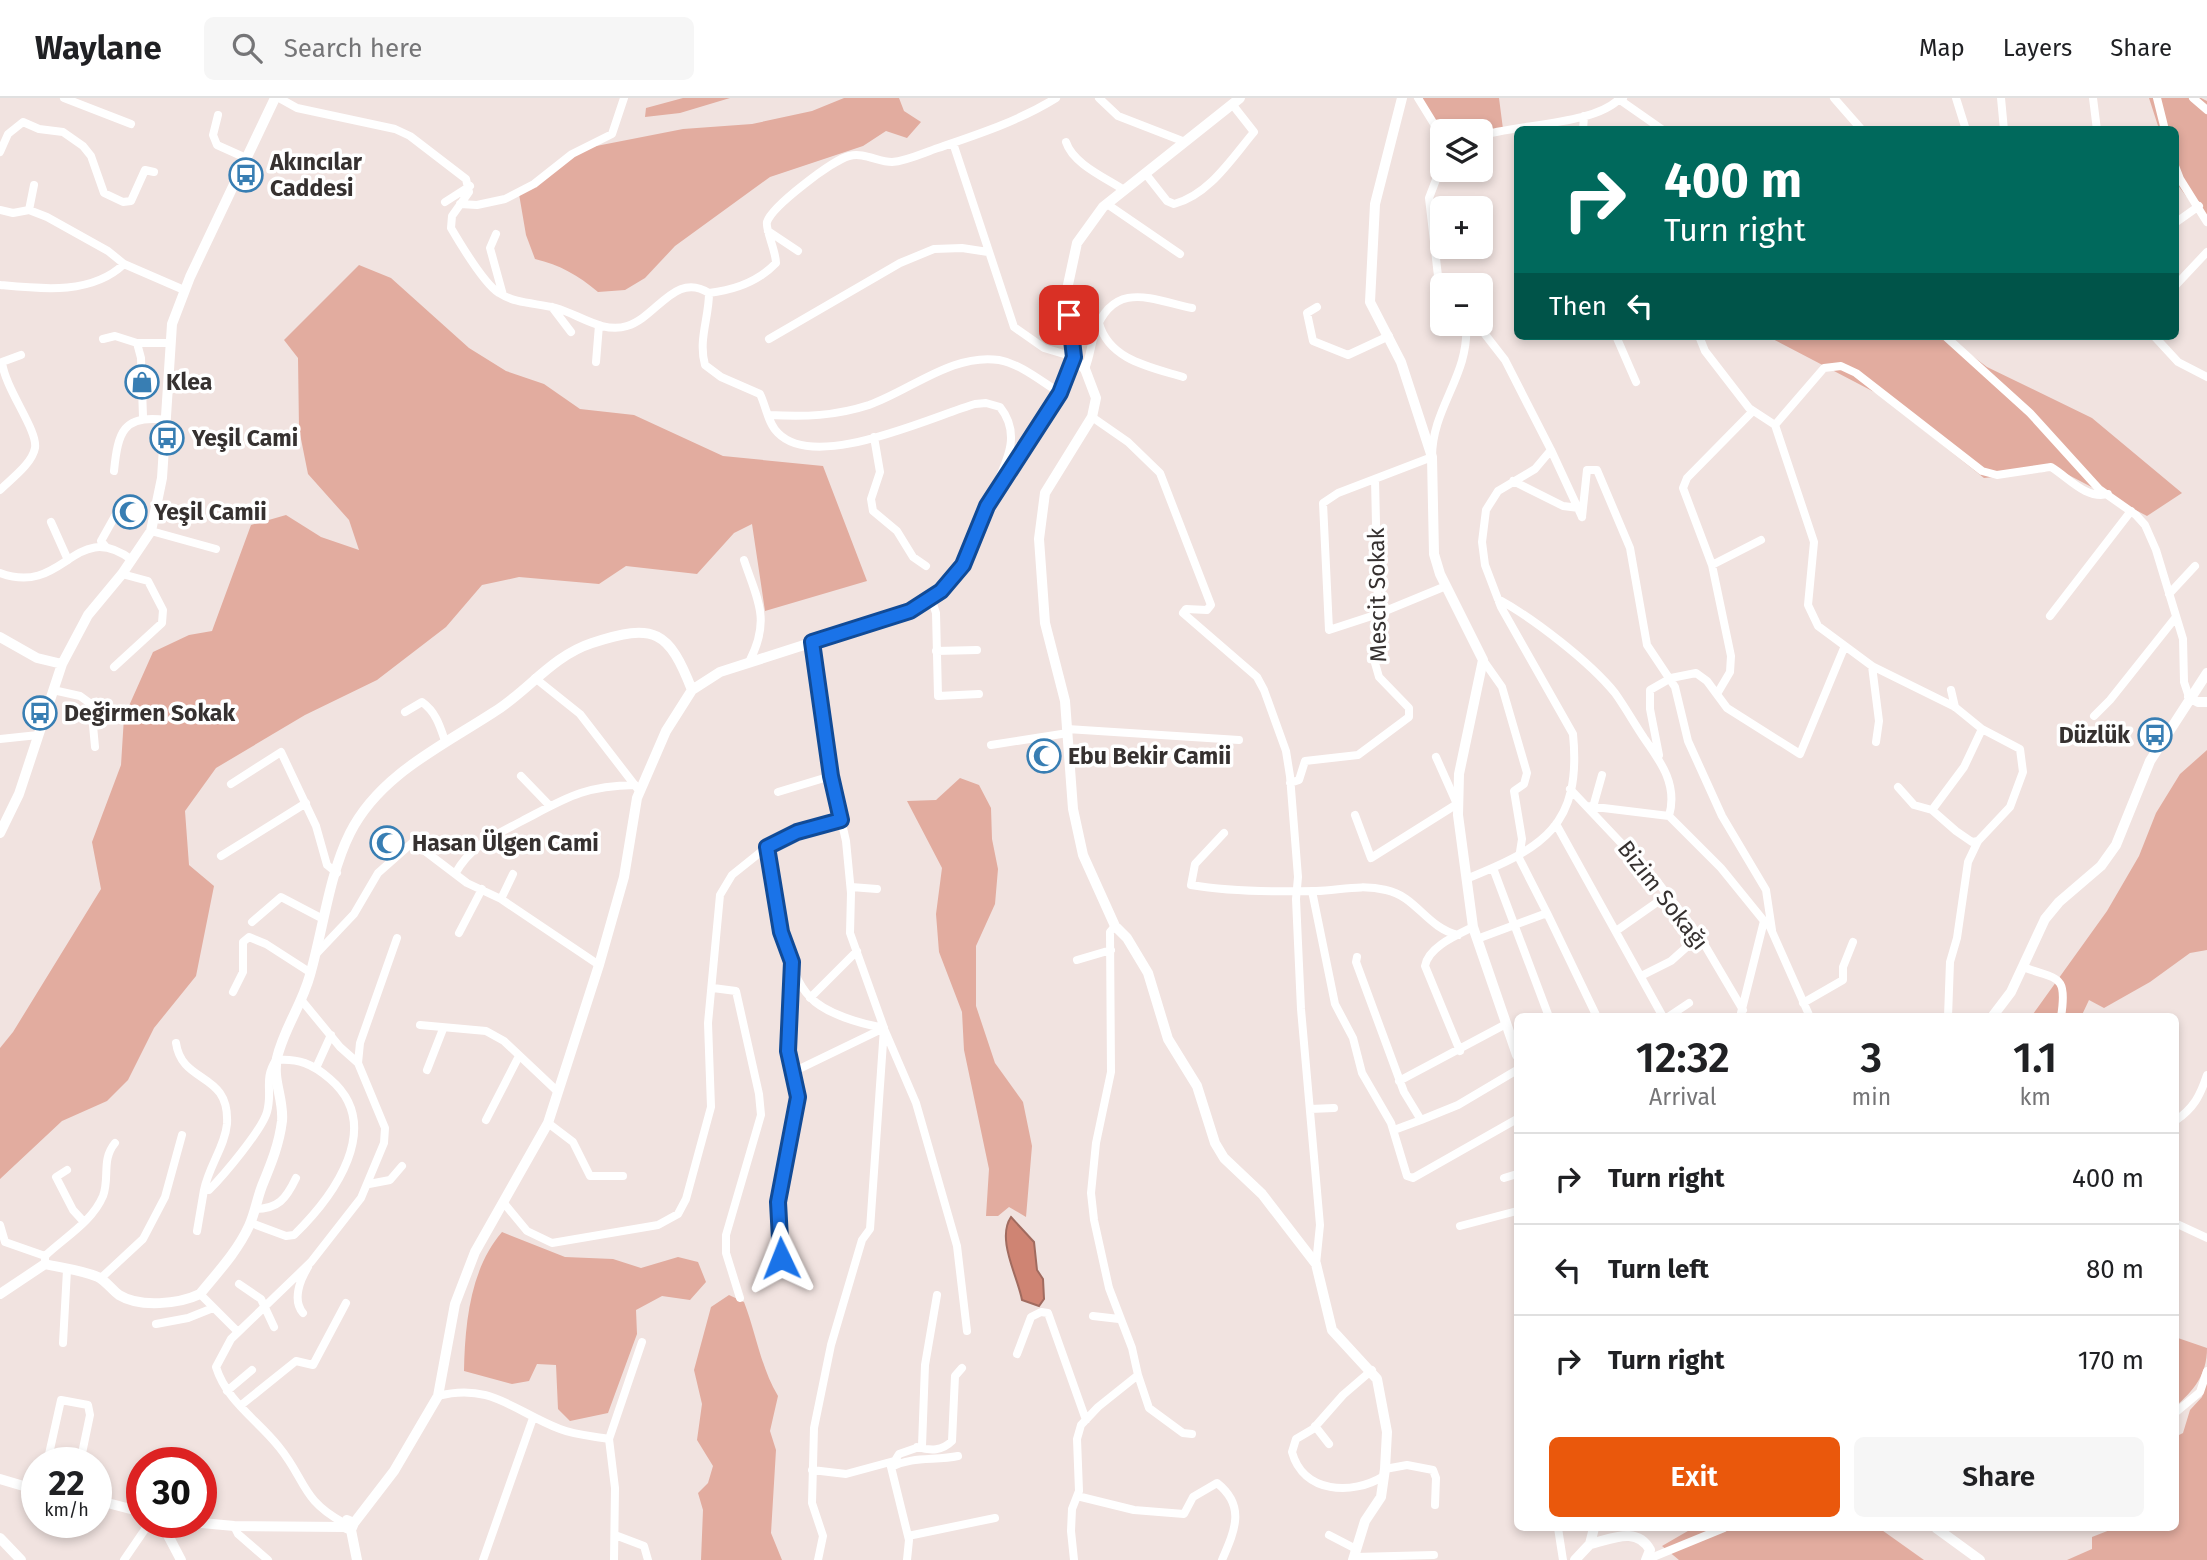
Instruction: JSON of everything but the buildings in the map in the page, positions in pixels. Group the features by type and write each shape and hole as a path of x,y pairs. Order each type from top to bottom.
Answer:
{"street":[{"path":"64,98 131,124"},
{"path":"0,833 19,794 62,664 88,615 122,574 150,531 162,478 169,343 184,289 277,98 298,108 395,129 428,148 466,178 470,186 469,192 452,216 451,228 491,284 503,295 524,303 552,307 599,325 625,327 649,316 673,292 685,286 699,286 709,293 731,291 767,272 776,263 767,219 788,197 829,166 850,155 889,162 953,143 1013,122 1056,98"},
{"path":"460,204 477,205 505,199 534,184 572,154 612,134 624,98"},
{"path":"1099,98 1118,116 1185,142"},
{"path":"1402,98 1375,204 1370,302 1390,336 1432,457"},
{"path":"1418,98 1431,119"},
{"path":"1956,98 1965,126"},
{"path":"2001,98 2004,126"},
{"path":"2093,98 2096,126"},
{"path":"2157,98 2164,126"},
{"path":"2193,98 2207,110"},
{"path":"1545,126 1602,111 1621,99 1658,126"},
{"path":"1835,99 1859,126"},
{"path":"987,506 1060,393 1074,357 1066,294 1077,243 1107,204 1144,173 1236,101 1254,132 1213,181 1191,197 1174,204 1167,201 1144,173"},
{"path":"218,116 213,135 217,145 246,158"},
{"path":"1583,126 1584,116"},
{"path":"0,152 8,134 23,122 39,129 63,132 77,141 91,156 104,193 123,202 131,201 136,195 145,170 154,172"},
{"path":"1493,132 1514,128"},
{"path":"0,131 6,142"},
{"path":"1066,142 1068,150 1081,162 1124,190"},
{"path":"953,143 1014,327 1044,348 1074,357 1086,369 1096,398 1091,416 1045,493 1039,524 1045,623 1065,701 1073,809 1083,855 1115,926 1127,938 1148,973 1168,1039 1197,1086 1219,1151 1262,1194 1316,1264"},
{"path":"2179,176 2207,222"},
{"path":"1435,182 1429,198 1438,273"},
{"path":"29,210 34,185"},
{"path":"445,202 470,186"},
{"path":"1107,204 1180,254"},
{"path":"2179,220 2199,206"},
{"path":"0,209 13,213 29,210 108,251 124,264 184,289"},
{"path":"768,231 797,251"},
{"path":"496,234 489,248 503,295"},
{"path":"769,339 900,263 934,249 962,248 988,252"},
{"path":"2179,281 2207,252"},
{"path":"0,285 43,288 98,282 111,277 124,264"},
{"path":"349,1526 394,1471 438,1396 455,1304 475,1252 548,1123 624,877 637,788 666,731 692,690 720,672 750,660 910,611 931,597 963,565 1006,463 1012,428 1000,407 986,403 975,404 846,445 803,445 788,441 776,432 760,394 721,377 705,365 702,340 708,319 709,293"},
{"path":"1086,369 1099,323 1116,302 1131,295 1192,308"},
{"path":"552,307 571,331"},
{"path":"1317,307 1307,313 1313,341 1348,355 1390,336"},
{"path":"1099,323 1103,338 1120,354 1144,366 1183,377"},
{"path":"596,362 599,325"},
{"path":"103,338 115,336 137,343 169,343"},
{"path":"1467,336 1463,365 1437,420 1432,439 1434,554 1446,586 1483,660 1502,687 1527,773 1524,783 1514,791 1522,839 1519,858 1595,1013"},
{"path":"1486,336 1505,360 1583,517 1587,470 1597,470 1630,548 1647,645 1671,678 1693,753 1711,786 1721,816 1766,890 1772,930 1808,1013"},
{"path":"1618,340 1636,382"},
{"path":"1701,340 1705,351 1752,412 1775,425 1814,542 1808,598 1810,613 1818,626 1844,648 1872,666 1955,707 1982,729 2020,749 2024,772 2010,807 1978,841 1968,862 1957,937 1950,961 1948,1013"},
{"path":"1949,340 2031,413 2072,462 2145,525 2156,550 2183,639 2184,682 2189,697 2197,702 2207,702"},
{"path":"2158,340 2178,362 2207,377"},
{"path":"137,343 141,358 143,417"},
{"path":"0,490 24,466 35,448 33,434 4,378 2,362 21,355"},
{"path":"769,415 816,417 838,414 871,404 949,368 981,359 1009,364 1060,393"},
{"path":"1775,425 1824,368 1841,366 1878,389 1982,471 1997,475 2048,466 2096,496 2108,494"},
{"path":"1717,694 1730,672 1731,661 1712,565 1683,492 1684,483 1752,412"},
{"path":"1091,416 1148,459 1167,484 1178,522 1211,605 1208,610 1186,609 1183,613 1204,634 1241,661 1261,683 1286,751 1297,891 1301,1009 1320,1225 1316,1264 1332,1330 1372,1370 1377,1379 1387,1432 1381,1497 1365,1521 1355,1555"},
{"path":"114,471 122,433 133,422 143,417 166,420"},
{"path":"874,437 880,472 871,499 873,511 897,531 913,557 926,566"},
{"path":"1466,879 1519,858 1550,833 1564,812 1570,789 1573,734 1547,692 1537,667 1498,599 1485,565 1482,523 1486,510 1498,491 1535,469 1551,450"},
{"path":"1432,457 1338,493 1323,503 1329,630 1378,614 1446,586"},
{"name":"Mescit Sokak","path":"1290,783 1299,780 1305,761 1358,755 1409,717 1409,708 1377,671 1375,479"},
{"path":"1513,481 1563,506 1579,508"},
{"path":"2050,616 2131,511"},
{"path":"106,547 101,541 115,516"},
{"path":"51,522 68,560"},
{"path":"150,531 216,549"},
{"path":"1712,565 1761,540"},
{"path":"0,573 17,579 33,579 88,547 114,547 132,560"},
{"path":"744,560 759,597 762,615 757,646 750,660"},
{"path":"2169,594 2194,566"},
{"path":"114,667 162,623 163,610 148,581 122,574"},
{"path":"931,597 936,613 938,696 979,694"},
{"path":"1498,599 1523,612 1614,692 1660,760 1670,780 1671,806 1668,816"},
{"path":"2094,716 2110,700 2176,617"},
{"path":"204,1190 209,1190 235,1164 265,1116 268,1072 276,1060 288,1026 303,1002 337,873 349,835 362,811 410,765 503,707 535,678 575,648 632,633 653,635 668,641 681,662 692,690"},
{"path":"0,637 37,658 62,664"},
{"path":"812,642 831,776 851,887 850,933 884,1028 916,1103 957,1246 967,1331"},
{"path":"1660,760 1653,732 1650,690 1671,678 1696,673 1727,708 1800,754 1844,648"},
{"path":"936,651 976,650"},
{"path":"1483,660 1459,775 1457,804 1473,927 1514,1047"},
{"path":"1872,666 1879,721 1876,742"},
{"path":"1995,1013 2011,992 2051,910 2101,866 2116,845 2150,761 2207,673"},
{"path":"535,678 580,714 637,788"},
{"path":"53,690 80,696 91,704 95,747"},
{"path":"1951,690 1955,707"},
{"path":"405,712 422,702 426,704 439,721 445,741"},
{"path":"1932,810 1964,767 1982,729"},
{"path":"991,745 1068,731 1239,740"},
{"path":"0,739 38,734"},
{"path":"231,784 281,752 306,803 327,865 337,873"},
{"path":"1436,757 1457,804"},
{"path":"1602,775 1590,807 1668,816 1721,868 1772,930"},
{"path":"521,776 549,805"},
{"path":"778,792 831,776"},
{"path":"455,874 461,863 488,836 549,805 603,785 637,788"},
{"path":"1898,787 1914,805 1932,810 1972,842 1978,841"},
{"name":"Bizim Sokağı","path":"1570,789 1643,864 1699,936 1741,1013"},
{"path":"221,856 306,803"},
{"path":"1355,815 1371,858 1457,804"},
{"path":"503,1202 527,1231 552,1243 659,1225 673,1219 686,1199 711,1107 708,1023 720,895 732,875 767,847 797,832 841,820"},
{"path":"1556,824 1664,1013"},
{"path":"1224,833 1195,864 1191,885 1218,889 1297,891 1349,886 1403,894 1423,917 1458,935"},
{"path":"315,955 354,914 378,873 413,842 441,860 455,874 501,899 599,965"},
{"path":"767,847 781,932 810,998 857,1023 884,1028"},
{"path":"1493,868 1547,1013"},
{"path":"501,899 513,874"},
{"path":"851,887 877,889"},
{"path":"459,933 482,889"},
{"path":"1312,891 1335,1004 1351,1033 1362,1073 1394,1130 1406,1175 1413,1178 1514,1121"},
{"path":"1616,931 1667,896"},
{"path":"252,922 281,897 323,919"},
{"path":"1477,939 1547,913"},
{"path":"1742,1013 1764,921"},
{"path":"1115,926 1110,933 1111,1072 1096,1143 1091,1193 1104,1266 1149,1408 1183,1433 1192,1434"},
{"path":"1460,1051 1425,966 1426,958 1433,951 1473,927"},
{"path":"1641,976 1671,961 1699,936"},
{"path":"233,992 243,972 243,942 249,937 266,944 311,973"},
{"path":"358,1063 360,1043 397,938"},
{"path":"1803,1003 1843,981 1843,967 1853,942"},
{"path":"1077,960 1111,950"},
{"path":"810,998 858,951"},
{"path":"1357,957 1356,962 1399,1081 1421,1120"},
{"path":"770,1273 781,1258 778,1202 798,1097 795,1071 788,1051 792,962"},
{"path":"2022,967 2055,976 2060,982 2063,996 2061,1013"},
{"path":"713,988 736,991 760,1104 757,1137 733,1202 726,1235 726,1253 740,1298"},
{"path":"303,1002 358,1063 385,1128 384,1143 369,1184 311,1262 298,1285 299,1308 303,1313"},
{"path":"1673,1013 1689,1003"},
{"path":"1399,1081 1460,1051 1506,1024"},
{"path":"420,1026 443,1029 472,1027 486,1031 504,1041 557,1091"},
{"path":"795,1071 884,1028"},
{"path":"818,1560 823,1535 812,1503 814,1429 831,1345 862,1240 870,1229 884,1028"},
{"path":"428,1070 443,1029"},
{"path":"316,1068 331,1035"},
{"path":"176,1043 178,1056 192,1072 216,1085 225,1103 226,1132 208,1169 197,1231"},
{"path":"486,1120 519,1056"},
{"path":"251,1223 286,1236 294,1235 331,1192 347,1163 354,1136 348,1097 316,1068 296,1059 276,1060"},
{"path":"0,1225 2,1245 67,1270 101,1278 120,1295 132,1300 156,1303 190,1299 200,1294 241,1243 276,1154 282,1118 275,1083 276,1060"},
{"path":"1394,1130 1458,1105 1514,1072"},
{"path":"2179,1118 2200,1097 2207,1075"},
{"path":"1310,1109 1334,1108"},
{"path":"548,1123 573,1142 590,1176 623,1175"},
{"path":"101,1278 143,1239 164,1197 182,1135"},
{"path":"0,1294 45,1260 94,1213 105,1193 105,1164 115,1143"},
{"path":"369,1184 390,1180 402,1166"},
{"path":"67,1170 56,1177 73,1210 84,1222"},
{"path":"1504,1178 1514,1175"},
{"path":"255,1209 271,1209 281,1204 296,1178"},
{"path":"1460,1226 1514,1212"},
{"path":"2179,1225 2207,1238"},
{"path":"311,1262 238,1332 221,1354 216,1367 227,1391 279,1447 299,1483 321,1509 349,1526 357,1560"},
{"path":"62,1343 67,1270"},
{"path":"239,1284 261,1299 274,1327"},
{"path":"200,1294 238,1332"},
{"path":"907,1560 908,1536 893,1464 900,1454 922,1446 925,1365 937,1295"},
{"path":"240,1406 296,1361 313,1365 346,1303"},
{"path":"156,1324 188,1318 213,1308"},
{"path":"1017,1354 1031,1317 1041,1312 1048,1313 1086,1420"},
{"path":"1093,1316 1119,1319"},
{"path":"614,1560 615,1488 609,1439 642,1342"},
{"path":"918,1447 931,1451 946,1447 952,1441 955,1376 962,1368"},
{"path":"227,1391 252,1370"},
{"path":"1372,1370 1315,1426 1296,1439 1292,1452 1294,1461 1314,1480 1327,1487 1345,1490 1384,1472 1407,1465 1433,1470 1436,1478 1435,1505"},
{"path":"2179,1410 2200,1392 2207,1371"},
{"path":"1074,1560 1072,1509 1077,1496 1077,1439 1086,1420 1138,1375"},
{"path":"438,1396 456,1391 484,1393 503,1399 533,1418 564,1431 609,1439"},
{"path":"51,1447 61,1400 88,1405 90,1415 83,1447"},
{"path":"483,1560 533,1418"},
{"path":"1315,1426 1329,1444"},
{"path":"812,1470 846,1474 904,1460 938,1460 958,1456"},
{"path":"0,1479 21,1485"},
{"path":"1077,1496 1134,1510 1184,1514 1193,1497 1217,1483 1230,1493 1237,1508 1231,1538 1222,1560"},
{"path":"908,1536 995,1518"},
{"path":"217,1525 349,1526"},
{"path":"234,1527 238,1534 268,1560"},
{"path":"1561,1531 1563,1560"},
{"path":"1575,1560 1590,1544 1593,1531"},
{"path":"1590,1544 1633,1535 1645,1540 1648,1555 1716,1531"},
{"path":"1940,1531 1980,1560"},
{"path":"615,1535 643,1546 648,1560"},
{"path":"1329,1535 1355,1555 1434,1555"},
{"path":"0,1538 21,1560"},
{"path":"124,1560 139,1538"},
{"path":"169,1538 181,1560"}],"shaded area":[{"path":"683,98 730,98 680,113 645,117 646,108"},
{"path":"844,98 899,98 904,111 921,122 907,138 886,131 863,146 770,177 675,246 645,278 625,290 598,292 568,271 535,259 526,235 519,194 581,149 683,129 752,124 812,111"},
{"path":"1418,98 1499,98 1503,129 1493,132 1493,119 1433,119"},
{"path":"2149,98 2201,98 2207,101 2207,224 2179,187 2179,126 2158,126"},
{"path":"359,265 391,278 469,348 506,371 544,384 580,409 634,415 723,456 823,466 867,581 765,611 752,524 734,533 697,574 626,566 599,584 519,577 482,585 446,627 377,680 305,715 216,768 185,811 189,865 214,886 196,976 154,1028 128,1080 107,1101 62,1121 0,1179 0,1048 13,1032 101,889 92,842 121,765 124,717 153,652 189,635 212,631 251,525 286,515 321,537 359,550 349,520 308,474 299,429 298,358 284,340"},
{"path":"1775,340 1951,340 1987,367 2092,418 2182,493 2147,516 2059,470 1984,478 1878,394"},
{"path":"2207,750 2207,950 2190,953 2150,982 2104,1008 2089,1000 2083,1013 2034,1013 2107,911 2139,856 2156,813 2180,774"},
{"path":"960,778 979,785 991,808 992,839 998,869 995,904 976,946 976,1006 995,1063 1023,1102 1032,1146 1026,1217 1009,1207 998,1216 986,1216 989,1169 964,1050 962,1012 939,952 936,914 942,868 907,801 936,800"},
{"path":"1011,1217 1034,1242 1037,1270 1043,1279 1044,1299 1039,1306 1022,1300 1007,1247 1007,1226"},
{"path":"502,1232 565,1257 613,1259 641,1268 678,1257 698,1262 706,1282 690,1300 662,1296 636,1310 637,1334 608,1413 570,1421 558,1409 556,1365 537,1364 529,1381 512,1384 464,1371 471,1298 483,1263"},
{"path":"729,1295 744,1302 763,1362 778,1396 770,1431 776,1450 771,1533 782,1560 701,1560 703,1510 698,1493 708,1483 713,1466 697,1440 702,1404 694,1370 711,1307"},
{"path":"2179,1338 2207,1348 2202,1374 2179,1403"},
{"path":"2207,1380 2207,1560 2067,1560 2092,1549 2092,1537 2107,1531 2179,1531 2179,1435 2183,1433 2190,1410 2202,1397"},
{"path":"1688,1531 1883,1531 1924,1560 1679,1560 1662,1546"}],"place":[{"name":"Akıncılar Caddesi","path":"246,175"},
{"name":"Klea","path":"142,382"},
{"name":"Yeşil Cami","path":"167,438"},
{"name":"Yeşil Camii","path":"130,512"},
{"name":"Değirmen Sokak","path":"40,713"},
{"name":"Düzlük","path":"2155,735"},
{"name":"Ebu Bekir Camii","path":"1044,756"},
{"name":"Hasan Ülgen Cami","path":"387,843"}],"route":[{"path":"781,1258 778,1202 798,1097 795,1071 788,1051 792,962 781,932 767,847 797,832 841,820 831,776 812,642 910,611 941,591 963,565 987,506 1060,393 1074,357 1069,315"}]}
